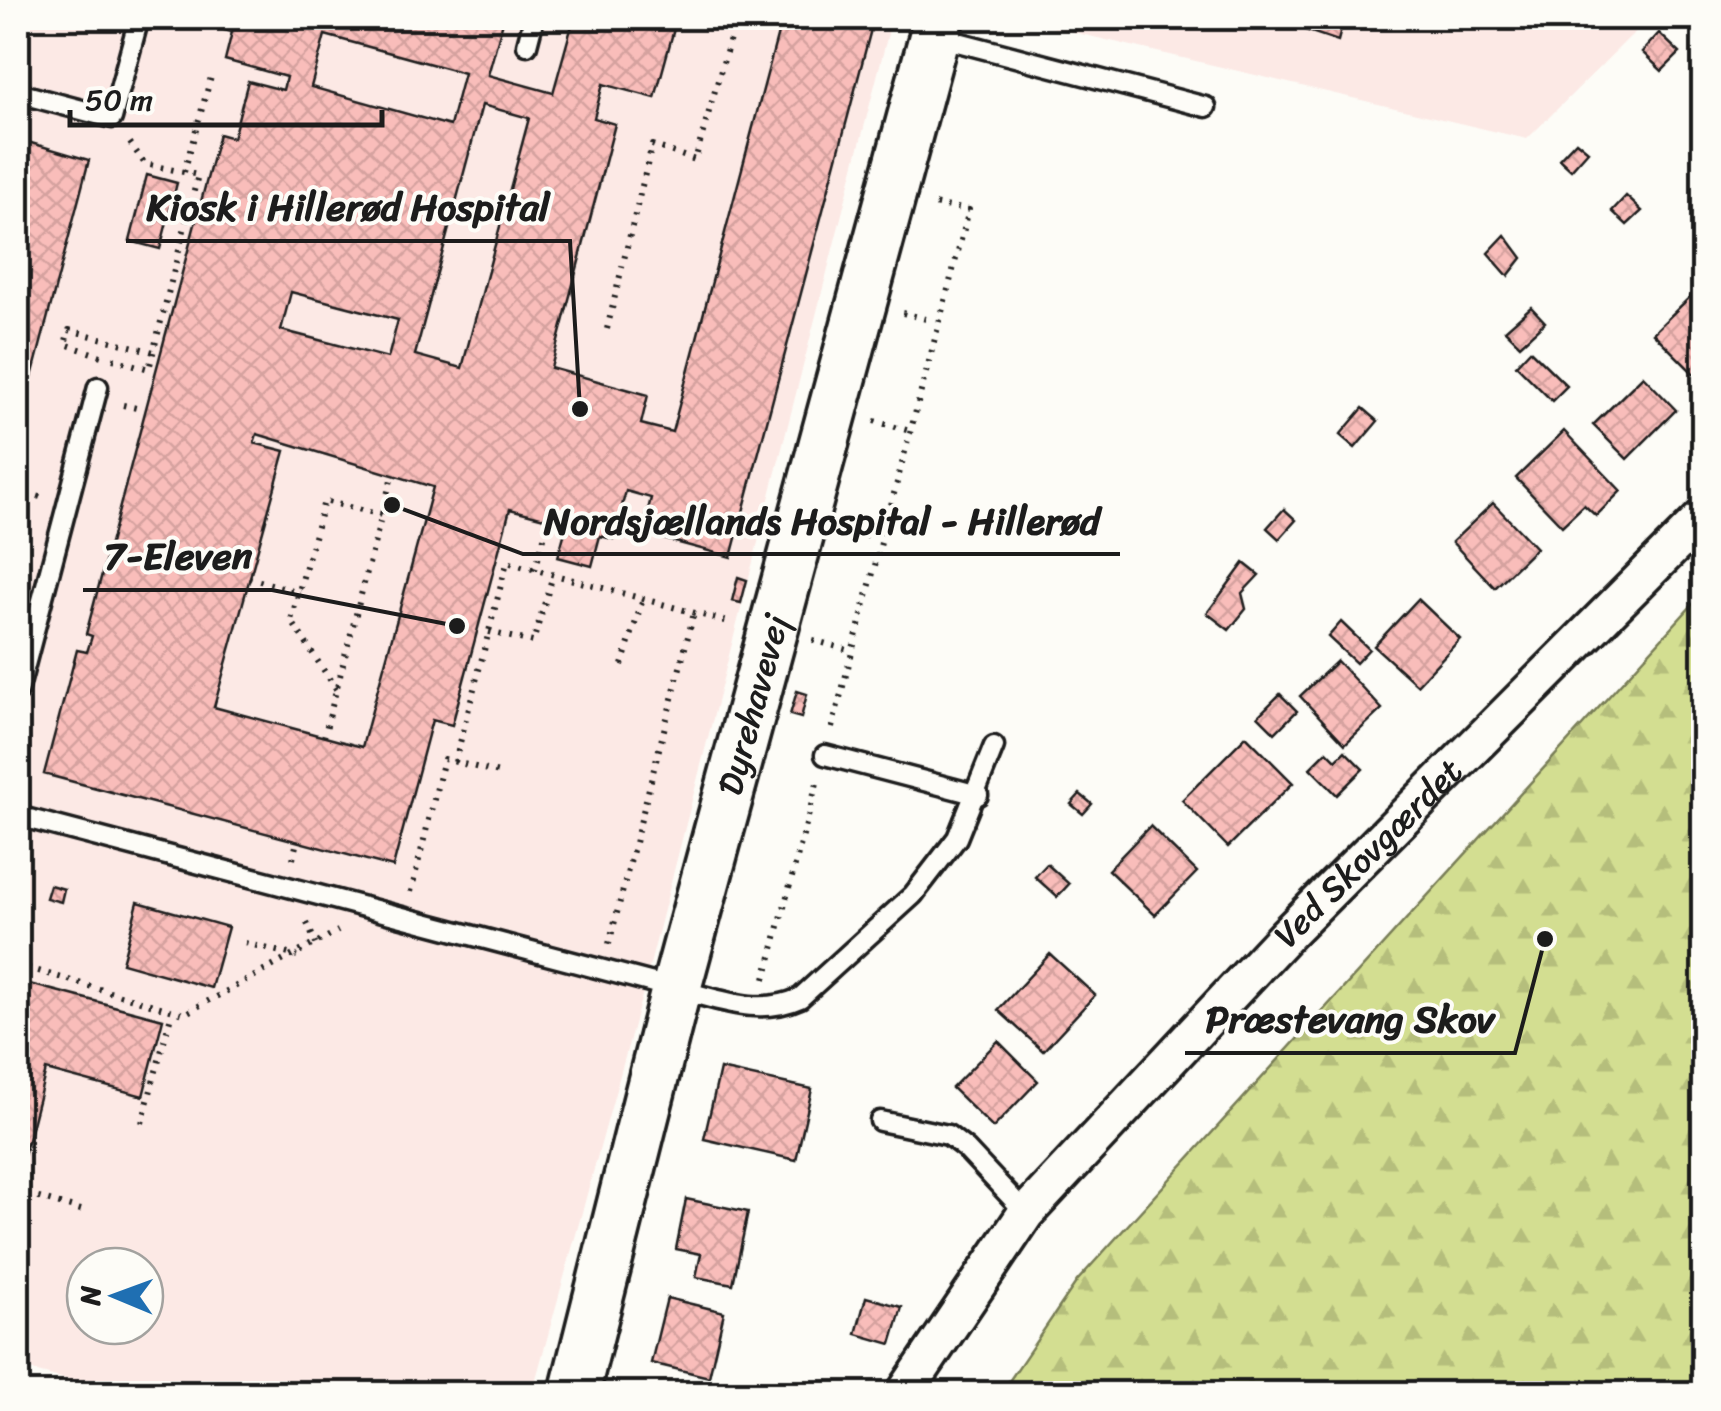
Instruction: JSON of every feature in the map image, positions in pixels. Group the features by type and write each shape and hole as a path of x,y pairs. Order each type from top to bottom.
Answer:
{"street":[{"name":"Dyrehavevej","path":"574,1394 676,989 937,26"},
{"name":"Ved Skovgærdet","path":"904,1394 1026,1213 1286,934 1704,516"}],"lane":[{"path":"18,93 112,118 139,18"},
{"path":"527,45 534,18"},
{"path":"937,26 1206,107"},
{"path":"18,692 98,386"},
{"path":"18,816 676,989 757,1009 777,1008 800,998 913,895 957,838 978,795 994,746"},
{"path":"825,755 978,795"},
{"path":"880,1121 948,1135 966,1148 1026,1213"}],"path":[{"path":"607,329 652,145 695,160 736,18"},
{"path":"184,172 210,77"},
{"path":"112,118 145,164 198,175 149,369 121,361"},
{"path":"757,1009 970,210 937,205"},
{"path":"897,312 930,320"},
{"path":"107,358 65,344 69,330 154,352"},
{"path":"881,423 910,431"},
{"path":"324,737 392,476"},
{"path":"336,690 291,620 324,501 382,516"},
{"path":"535,570 549,520"},
{"path":"844,530 872,538"},
{"path":"455,762 507,562 720,619"},
{"path":"489,632 533,642 553,575"},
{"path":"249,578 300,592"},
{"path":"622,665 642,599"},
{"path":"602,969 694,613"},
{"path":"823,643 852,651"},
{"path":"404,918 444,759 499,773"},
{"path":"18,966 184,1014 297,956 374,909"},
{"path":"245,944 297,956"},
{"path":"142,1123 172,1012"},
{"path":"18,1192 81,1210"}],"shaded area":[{"path":"18,18 892,18 643,992 532,1393 119,1393 18,1367"},
{"path":"1013,18 1649,18 1527,139"}],"green space":[{"path":"1703,593 1703,1393 1001,1393 1077,1281"}],"building":[{"path":"177,18 504,18 488,75 553,93 574,18 677,18 655,98 603,84 594,118 615,124 551,368 648,395 641,424 672,432 782,18 874,18 731,557 642,533 651,498 626,491 613,539 600,536 592,566 558,557 567,524 510,509 452,725 432,720 393,867 44,774 77,650 87,652 92,636 86,634 219,134 233,138 248,81 283,90 286,77 225,60 232,32","holes":["325,35 464,73 450,126 311,87","482,105 529,118 462,368 415,355","291,292 398,320 388,358 281,330","257,434 433,487 362,747 214,707 285,451 254,443"]},
{"path":"1269,18 1344,18 1338,41"},
{"path":"1577,18 1613,18 1611,27"},
{"path":"1659,33 1680,53 1662,71 1642,52"},
{"path":"21,140 89,160 18,430 18,152"},
{"path":"1576,141 1588,151 1571,170 1559,159"},
{"path":"147,175 177,183 160,249 130,241"},
{"path":"1626,196 1642,211 1627,225 1612,211"},
{"path":"1505,235 1522,258 1508,276 1488,253"},
{"path":"1697,290 1704,297 1704,367 1695,375 1653,333"},
{"path":"1531,307 1545,322 1520,345 1505,330"},
{"path":"1530,350 1567,386 1552,401 1516,365"},
{"path":"1643,376 1676,410 1627,459 1593,425"},
{"path":"1363,408 1378,421 1355,448 1340,435"},
{"path":"1564,431 1621,491 1596,516 1584,505 1562,526 1516,478"},
{"path":"1493,503 1536,548 1495,588 1452,542"},
{"path":"1284,509 1296,520 1279,539 1267,528"},
{"path":"1244,563 1259,575 1242,593 1246,609 1229,630 1207,613"},
{"path":"738,577 747,580 741,603 732,601"},
{"path":"1418,599 1460,639 1417,685 1374,646"},
{"path":"1341,622 1369,649 1356,663 1328,637"},
{"path":"1337,661 1382,709 1345,744 1300,696"},
{"path":"797,691 807,694 801,718 790,715"},
{"path":"1280,694 1297,711 1275,733 1258,716"},
{"path":"1246,736 1293,783 1228,847 1182,800"},
{"path":"1327,751 1336,760 1345,751 1363,769 1337,795 1310,768"},
{"path":"1080,794 1092,804 1083,814 1071,804"},
{"path":"1150,826 1197,872 1155,915 1108,870"},
{"path":"1047,864 1069,884 1057,897 1035,877"},
{"path":"50,885 64,889 61,902 46,898"},
{"path":"138,902 228,927 211,988 122,963"},
{"path":"1050,954 1095,995 1043,1051 998,1010"},
{"path":"18,981 163,1019 143,1096 46,1070 18,1179"},
{"path":"998,1041 1038,1081 993,1128 952,1088"},
{"path":"720,1069 812,1089 796,1160 704,1139"},
{"path":"686,1199 748,1212 733,1284 696,1277 701,1254 676,1249"},
{"path":"866,1297 902,1307 891,1344 856,1334"},
{"path":"667,1298 724,1312 709,1377 651,1363"}],"place":[{"name":"Kiosk i Hillerød Hospital","path":"580,409"},
{"name":"Nordsjællands Hospital - Hillerød","path":"392,505"},
{"name":"7-Eleven","path":"457,626"},
{"name":"Præstevang Skov","path":"1545,939"}]}
